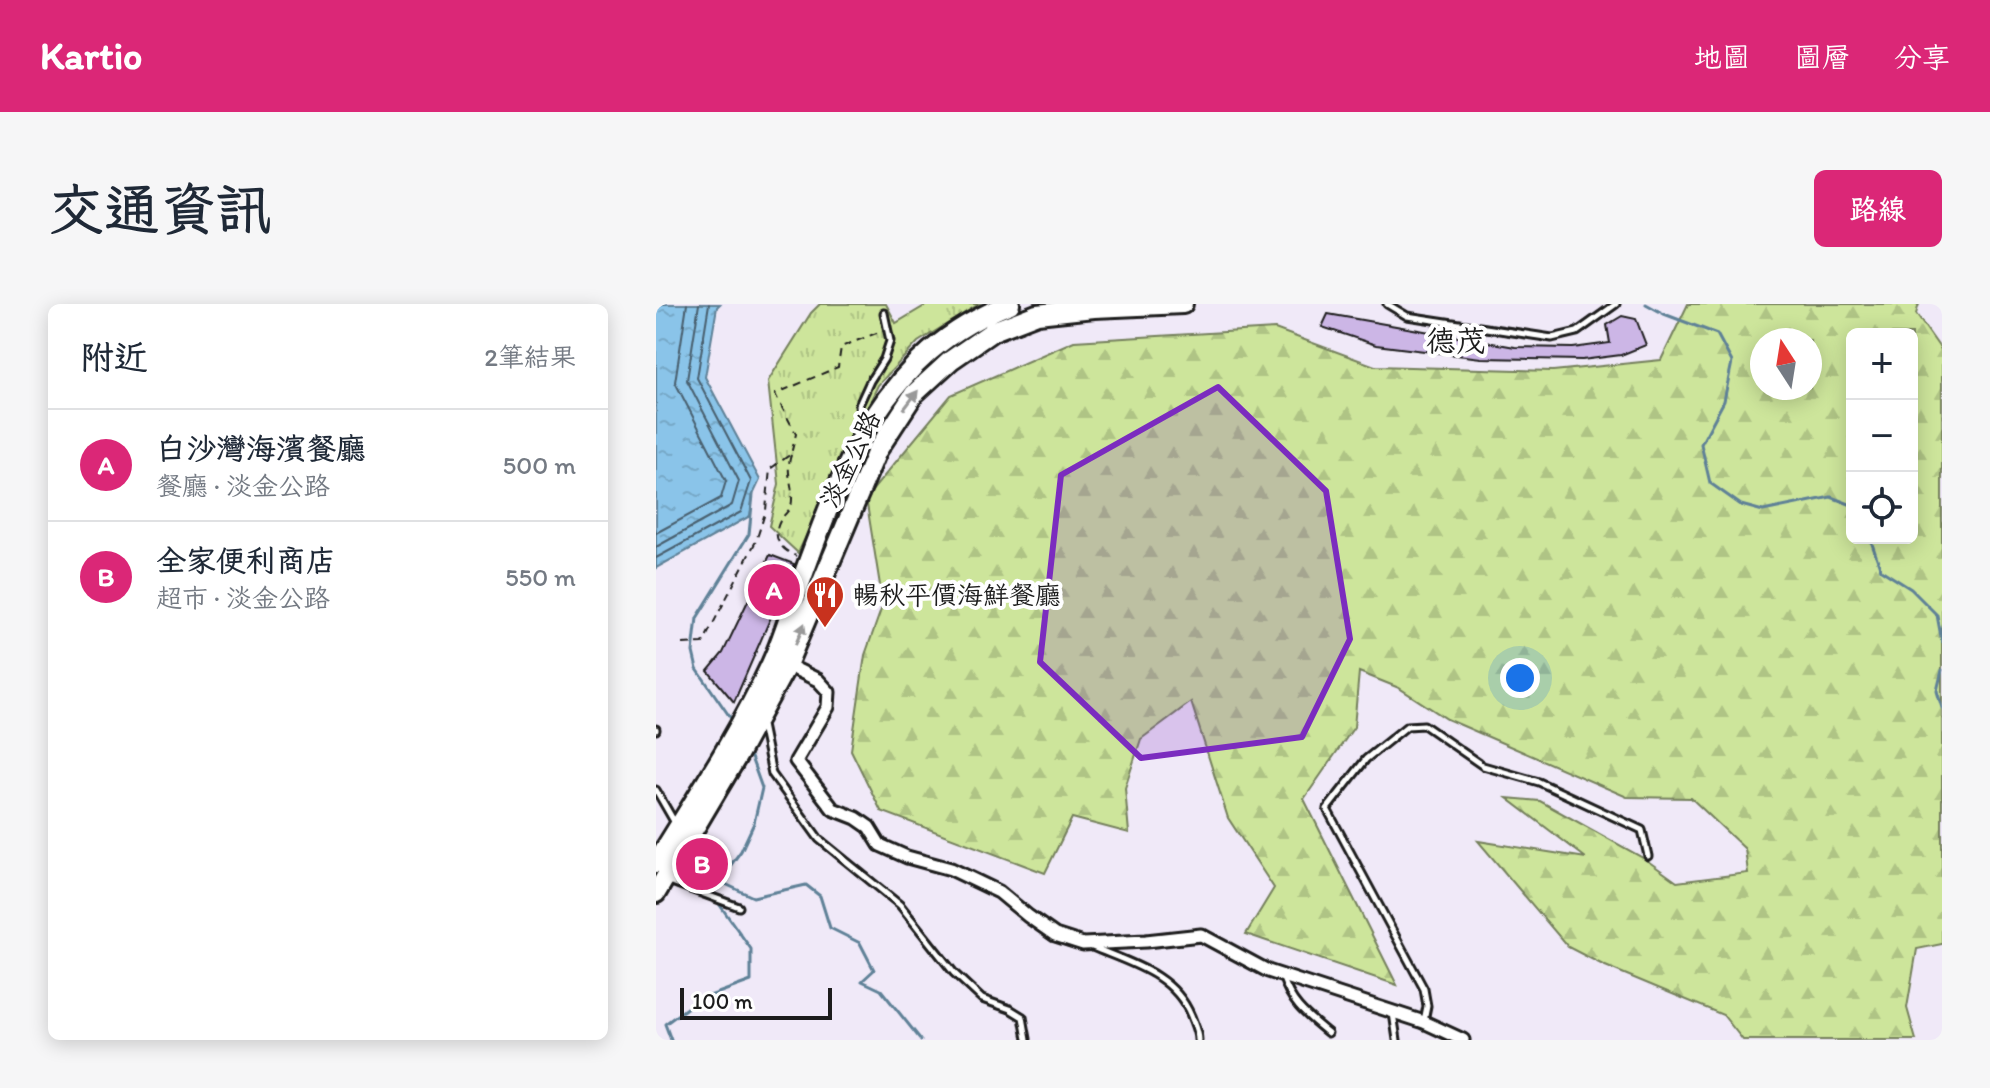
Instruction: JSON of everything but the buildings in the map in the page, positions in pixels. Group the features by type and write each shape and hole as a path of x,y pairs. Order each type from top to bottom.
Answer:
{"main road":[{"name":"淡金公路","path":"751,721 754,697 780,663 809,559 862,436 881,403 934,346 970,323 1010,304"},
{"name":"淡金公路","path":"751,721 877,451 914,394 951,360 993,331 1037,314 1183,304"},
{"path":"660,886 751,721"},
{"path":"656,863 732,752"}],"street":[{"path":"780,663 818,680 829,692 828,707 796,761 833,809 869,827 880,845 907,857 951,869 999,892 1055,935 1083,944 1201,935 1268,971 1424,1022 1463,1040"}],"lane":[{"path":"1387,304 1407,316 1552,338 1577,332 1616,304"},
{"path":"862,436 859,405 884,359 890,341 884,313"},
{"path":"751,721 772,774 819,839 900,905 954,973 982,999 1023,1017 1027,1039"},
{"path":"1424,1022 1427,1006 1424,989 1327,809 1366,759 1407,726 1424,725 1483,766 1539,782 1642,830 1648,856"},
{"path":"656,790 678,828"},
{"path":"660,886 739,907"},
{"path":"1083,944 1155,973 1175,990 1187,1008 1198,1040"},
{"path":"1282,976 1289,996 1299,1010 1328,1033"},
{"path":"1392,1012 1397,1040"}],"path":[{"path":"801,557 783,551 777,534 780,521 790,511 793,498 787,470 796,434 775,394 838,367 841,347 888,328"},
{"path":"685,644 701,643 756,541 766,510 770,469 791,454"}],"highlighted area":[{"path":"1218,387 1326,491 1350,639 1302,737 1141,758 1040,662 1061,475"}],"green space":[{"path":"820,304 886,304 896,323 928,304 979,304 918,342 878,385 798,553 769,526 779,484 768,381 811,313"},
{"path":"1688,304 1919,304 1916,314 1942,351 1942,944 1917,949 1907,1008 1916,1040 1743,1040 1723,1015 1603,965 1568,947 1478,841 1586,858 1507,798 1540,801 1645,859 1677,882 1748,873 1745,849 1691,798 1627,797 1447,719 1399,688 1359,672 1354,727 1304,799 1397,985 1246,934 1274,888 1228,818 1191,702 1141,739 1125,788 1129,833 1072,818 1045,873 881,811 851,750 865,655 883,604 866,498 951,395 1074,341 1275,329 1375,366 1553,371 1661,360"}],"water":[{"path":"656,304 720,304 705,377 760,480 753,495 750,516 656,568"}],"waterway":[{"path":"1646,304 1717,334 1732,362 1724,401 1701,444 1710,483 1741,505 1763,511 1831,497 1846,503"},
{"path":"732,720 697,669 693,652 697,618 749,534 753,495"},
{"path":"1872,544 1881,570 1911,589 1937,615 1942,642"},
{"path":"1942,670 1937,691 1942,708"},
{"path":"718,889 719,881 741,851 754,823 762,788 749,752"},
{"path":"719,881 753,897 806,885 820,896 830,928 860,943 874,970 862,981 881,990 921,1040"},
{"path":"671,1040 665,1024 696,1001 751,981 751,949 717,901"}],"place":[{"name":"白沙灣海濱餐廳","path":"774,590"},
{"name":"暢秋平價海鮮餐廳","path":"825,629"},
{"name":"全家便利商店","path":"702,864"}],"district":[{"name":"德茂","path":"1456,341"}]}
